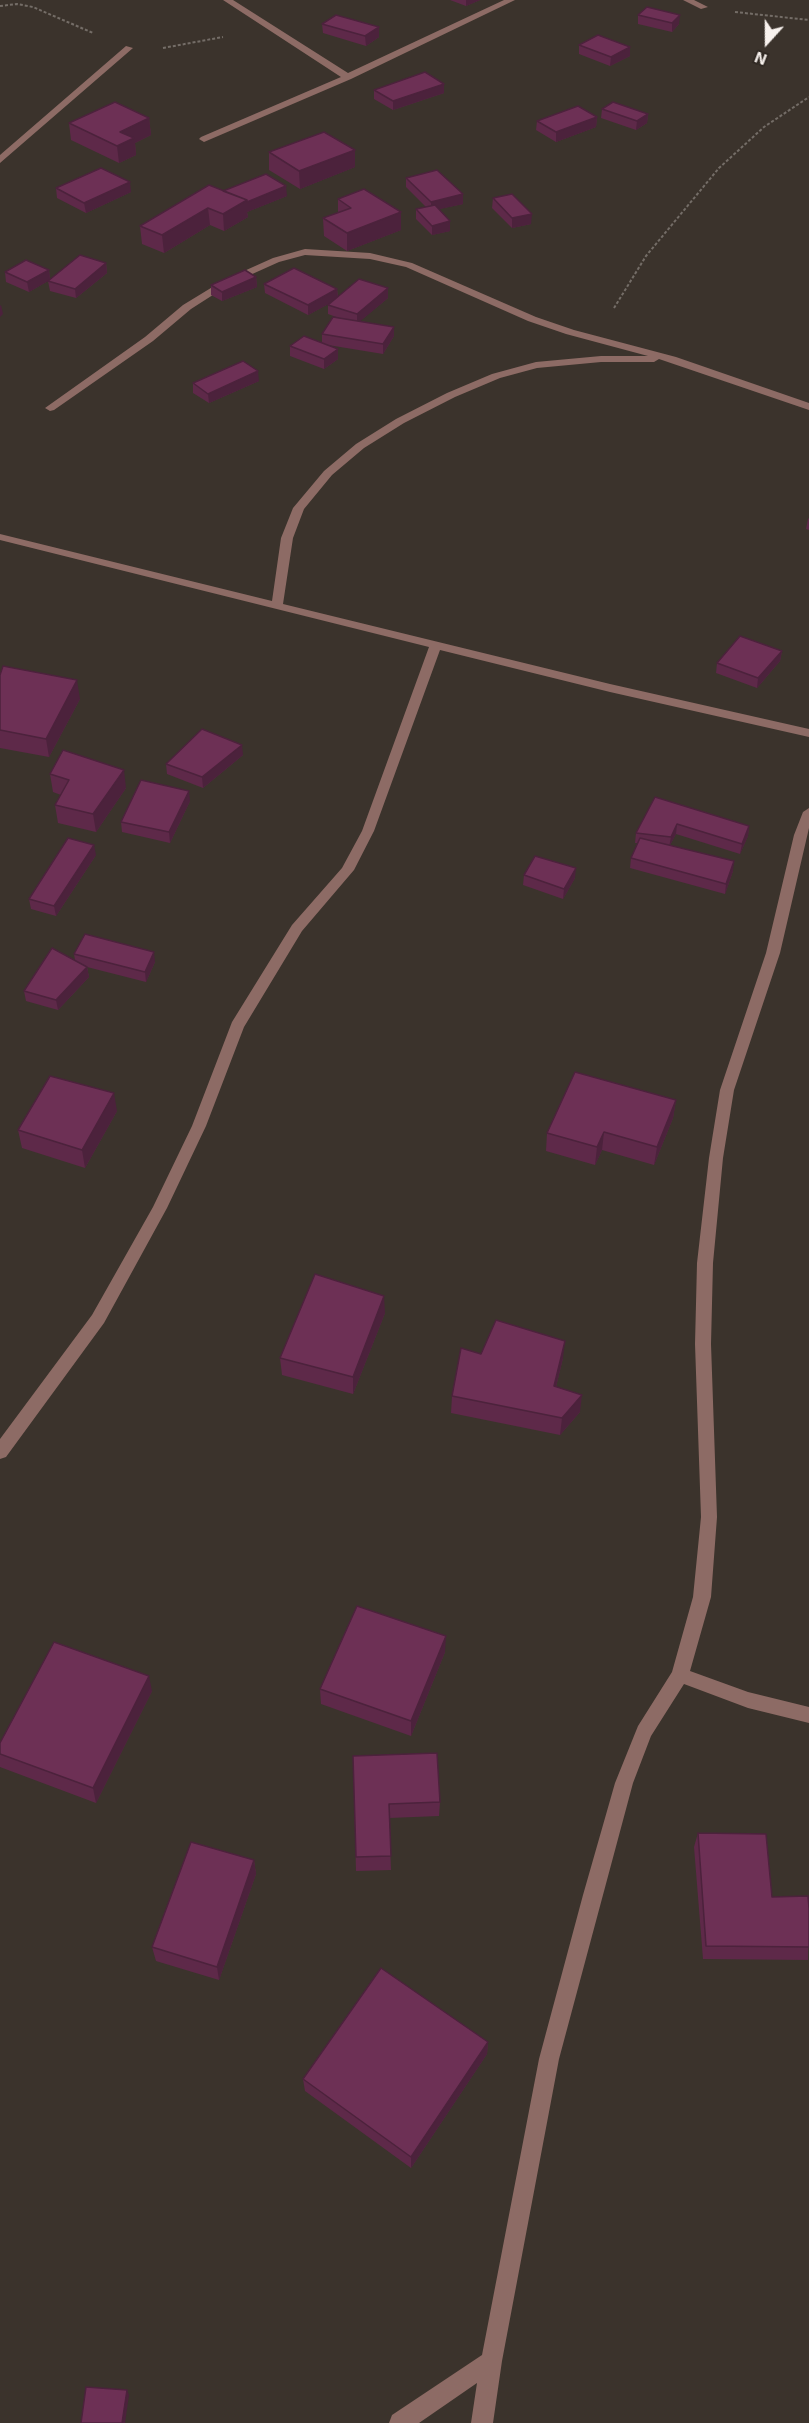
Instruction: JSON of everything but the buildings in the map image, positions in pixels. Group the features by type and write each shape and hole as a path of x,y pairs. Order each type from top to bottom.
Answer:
{"street":[{"path":"227,0 348,77"},
{"path":"204,139 348,77 511,0"},
{"path":"687,0 704,7"},
{"path":"0,160 129,48"},
{"path":"50,408 149,339 187,307 227,282 276,260 305,252 370,256 409,265 532,320 672,359 809,406"},
{"path":"277,606 287,538 300,508 328,473 360,446 400,421 487,380 536,365 601,359 672,359"},
{"path":"0,537 610,688 809,734"},
{"path":"0,1452 98,1319 160,1208 199,1126 237,1026 297,928 347,870 363,841 392,772 436,645"},
{"path":"482,2423 491,2361 549,2059 592,1895 624,1783 644,1732 680,1675 702,1597 709,1517 703,1344 705,1263 716,1158 727,1090 773,953 800,835 809,812"},
{"path":"680,1675 748,1700 809,1715"},
{"path":"400,2423 491,2361"}],"path":[{"path":"704,7 809,20"},
{"path":"601,340 622,292 646,256 719,168 764,127 809,97"}]}
